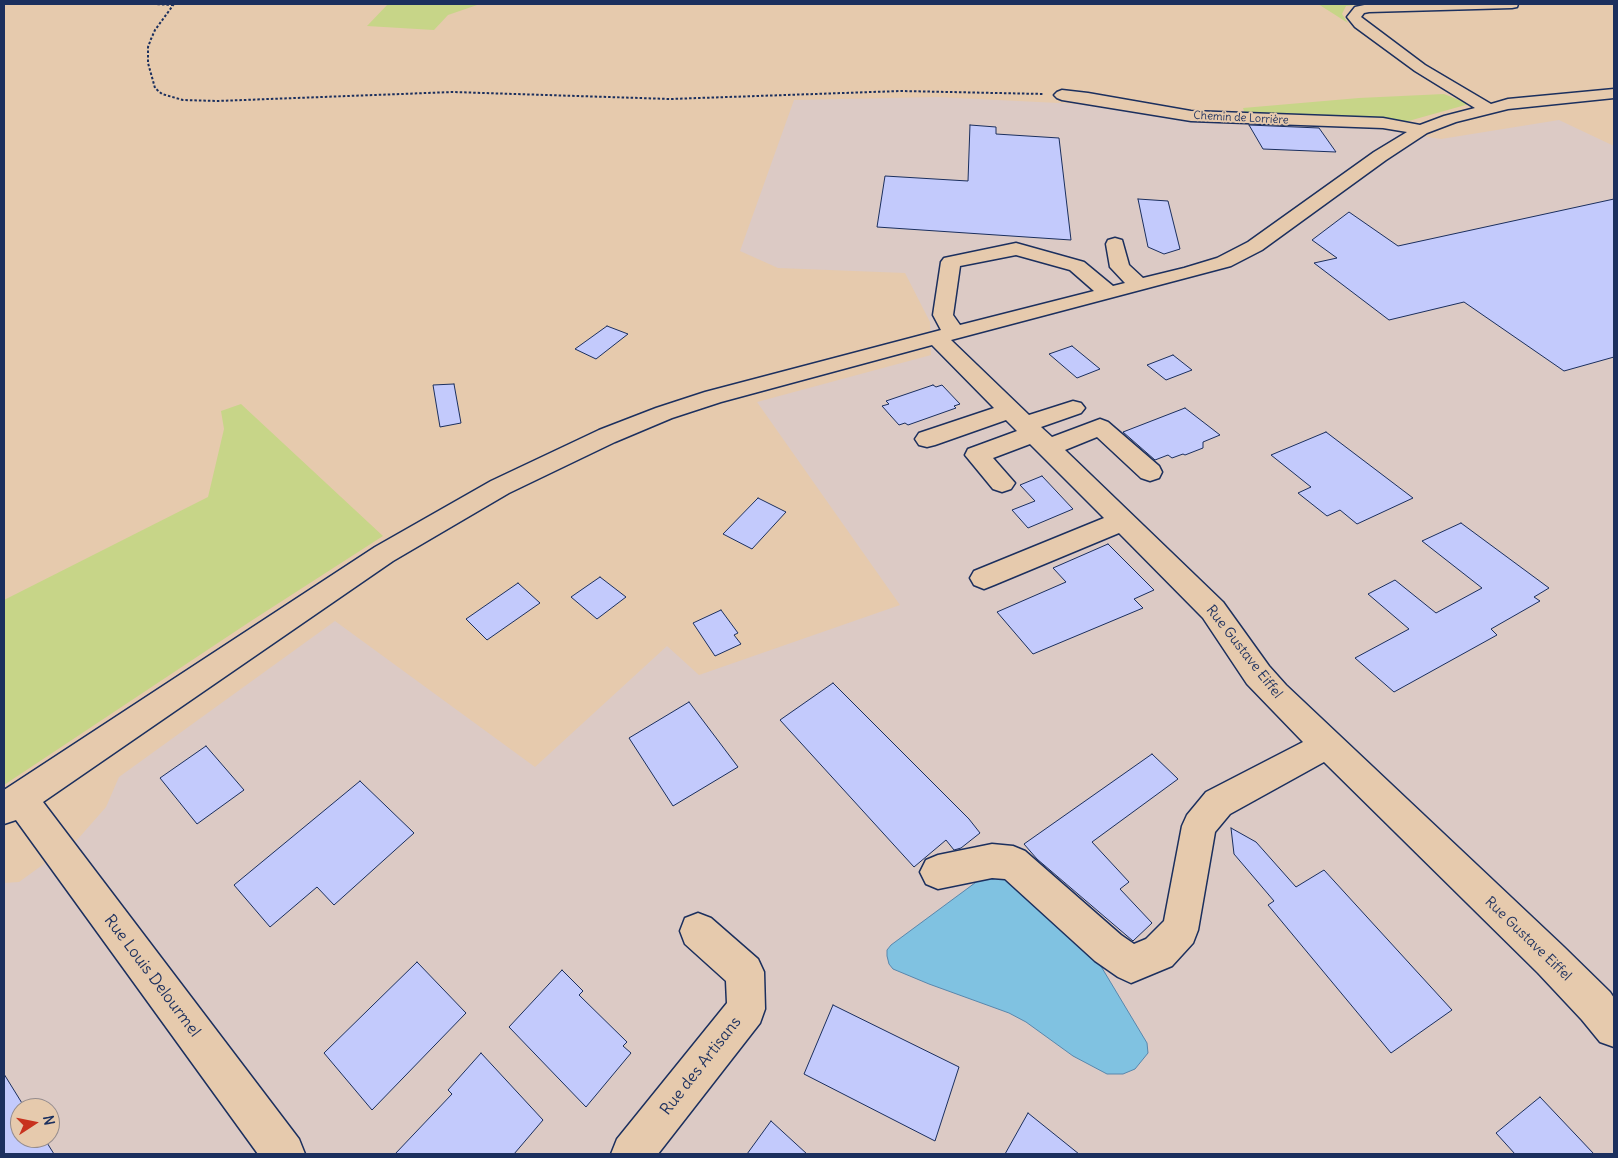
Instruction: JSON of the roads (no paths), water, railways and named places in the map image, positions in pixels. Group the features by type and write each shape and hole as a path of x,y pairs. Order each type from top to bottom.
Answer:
{"street":[{"path":"1487,108 1420,68 1360,24 1354,17 1360,10 1369,8 1512,4"},
{"path":"12,803 384,554 500,487 607,436 672,410 819,367 946,336 1224,262 1255,246 1380,156 1421,130 1487,108 1532,100 1614,94"},
{"name":"Chemin de Lorrière","path":"1062,95 1191,116 1383,123 1421,130"},
{"path":"1115,244 1120,267 1139,285"},
{"name":"Rue Gustave Eiffel","path":"1109,293 1077,266 1016,249 951,262 943,315 946,336 1030,429 1213,610 1258,675 1327,745 1550,960 1596,1006 1614,1028"},
{"path":"1002,484 977,455 1073,408"},
{"path":"927,439 1030,429 1100,427 1150,472"},
{"path":"984,578 1123,521"},
{"path":"938,872 992,861 1013,863 1108,948 1131,964 1159,953 1180,930 1199,826 1218,803 1327,745"},
{"name":"Rue Louis Delourmel","path":"12,803 284,1154"},
{"name":"Rue des Artisans","path":"632,1154 746,1009 745,972 698,931"}],"water":[{"path":"1006,874 1099,963 1147,1043 1148,1053 1135,1069 1123,1074 1107,1074 1073,1056 1026,1022 1009,1013 929,984 893,969 889,964 887,950 891,945 983,877"}]}
